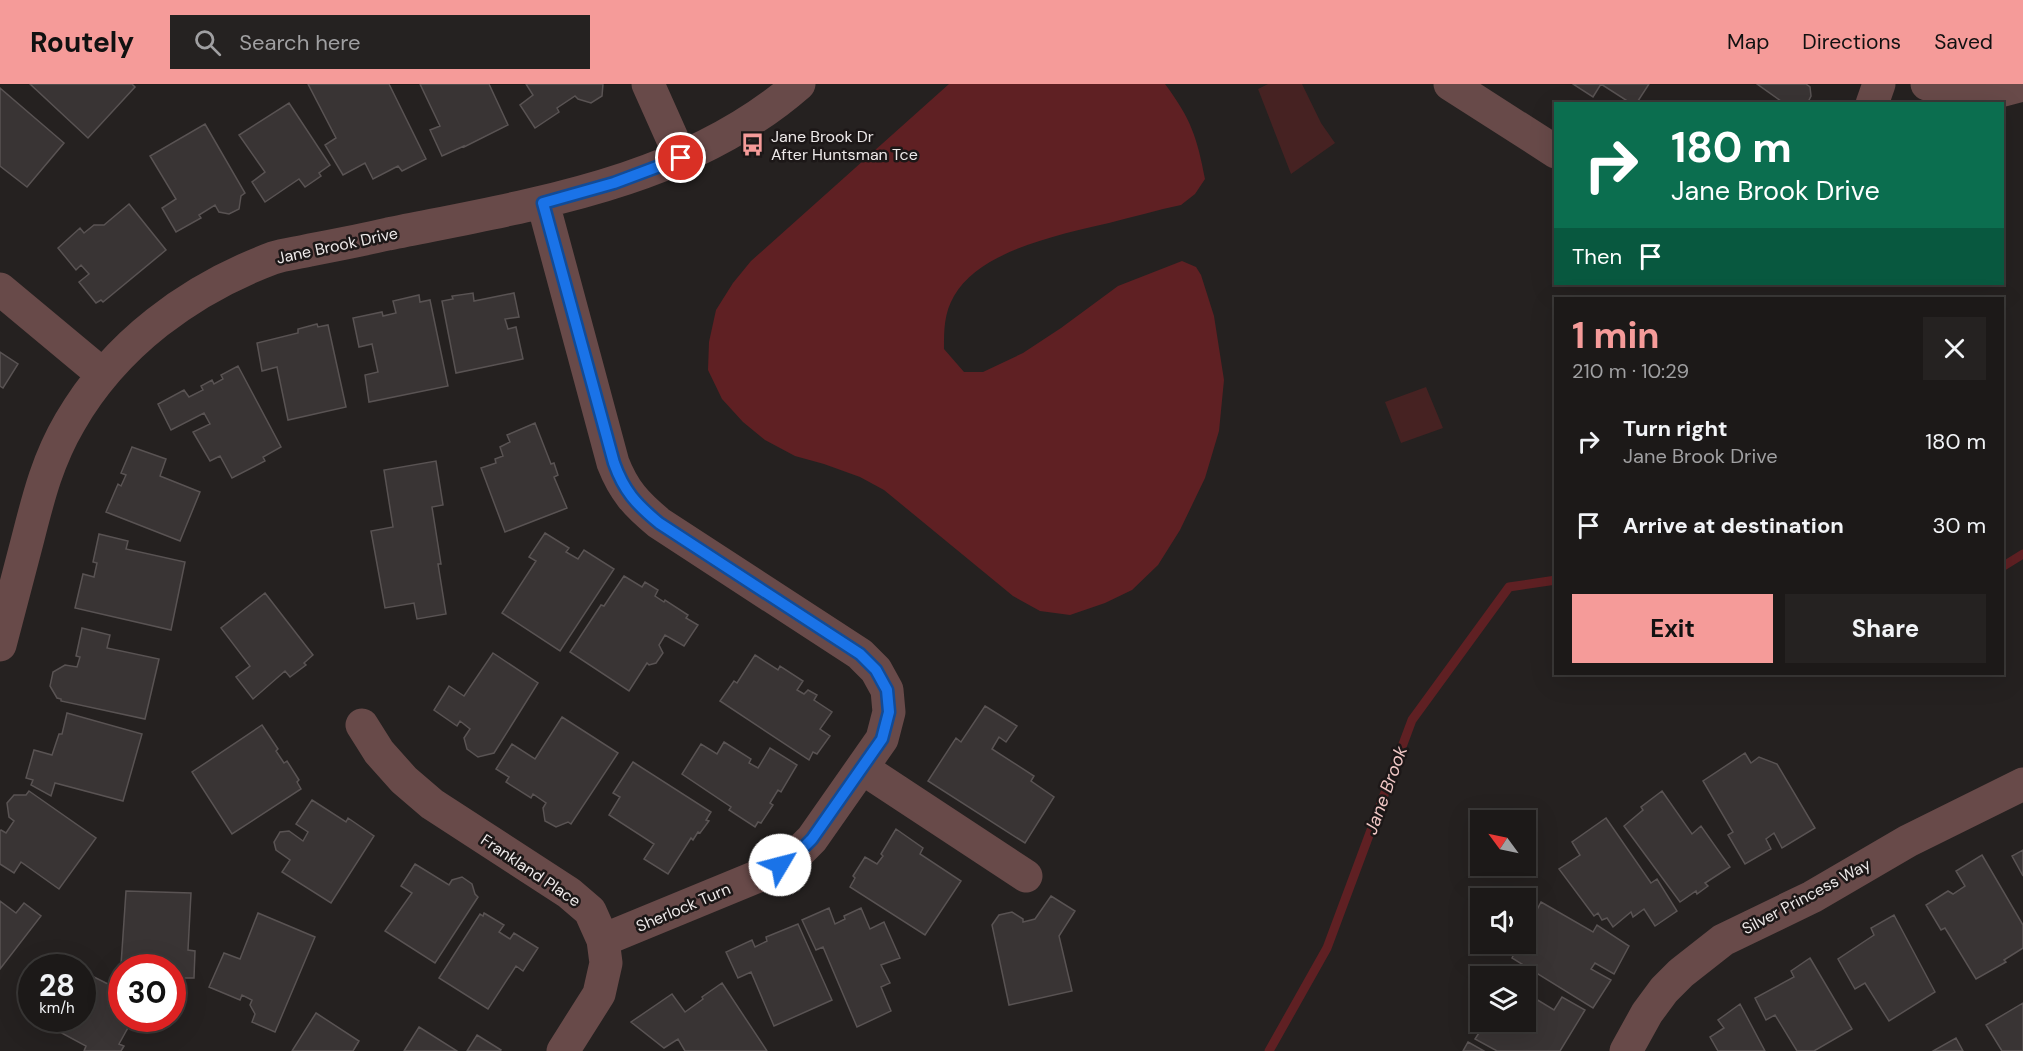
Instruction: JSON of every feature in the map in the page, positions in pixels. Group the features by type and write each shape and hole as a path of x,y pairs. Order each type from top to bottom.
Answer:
{"street":[{"path":"648,84 681,158"},
{"name":"Jane Brook Drive","path":"0,645 44,477 70,423 102,374 144,332 182,303 228,278 276,257 543,203 614,183 681,158 736,130 782,99 799,84"},
{"path":"1450,84 1554,151"},
{"path":"1873,102 1879,84"},
{"path":"1927,84 1996,92 2023,85"},
{"name":"Sherlock Turn","path":"543,203 614,463 620,482 629,496 659,523 860,654 876,670 887,690 889,712 882,739 812,839 789,859 761,875 603,940"},
{"path":"0,289 102,374"},
{"name":"Frankland Place","path":"362,725 379,752 432,804 569,893 590,911 603,940 606,963 599,994 563,1051"},
{"path":"862,768 1026,876"},
{"name":"Silver Princess Way","path":"1626,1051 1647,1013 1664,990 1695,961 1723,940 1812,897 1908,841 2023,784"}],"shaded area":[{"path":"949,84 1165,84 1187,118 1202,164 1205,179 1195,194 1181,205 1046,239 1002,256 966,280 954,296 946,315 944,349 964,372 983,372 1023,353 1118,286 1182,261 1196,267 1201,275 1214,316 1224,380 1219,431 1205,478 1180,530 1158,565 1132,590 1105,603 1070,615 1040,611 1013,596 884,490 860,477 795,456 765,440 743,422 722,399 708,370 709,342 716,310 733,283 751,261"},
{"path":"1268,84 1302,84 1321,123 1335,143 1291,174 1258,89"},
{"path":"1426,387 1443,428 1401,443 1385,402"}],"building":[{"path":"30,84 132,84 135,87 88,138"},
{"path":"308,84 389,84 426,159 402,171 398,166 373,179 365,163 343,175 325,145 336,138"},
{"path":"420,84 489,84 508,125 442,156 430,130 440,126"},
{"path":"526,84 603,84 602,96 591,103 575,96 557,108 559,112 535,128 520,105 533,95"},
{"path":"1573,84 1601,84 1593,97"},
{"path":"1601,84 1649,84 1637,102 1629,102"},
{"path":"1757,84 1806,84 1810,87 1811,96 1808,102 1782,102"},
{"path":"0,88 64,143 27,187 0,166"},
{"path":"289,103 330,165 319,173 321,176 305,187 299,179 265,202 252,182 265,172 239,135"},
{"path":"205,124 245,193 241,196 239,209 229,214 219,212 215,205 199,215 201,218 176,232 162,208 176,199 150,156"},
{"path":"129,204 166,250 103,302 101,300 96,303 79,282 89,274 81,265 76,270 58,248 80,228 84,233 94,225 104,225"},
{"path":"473,293 474,301 514,293 519,317 505,319 508,329 516,327 523,359 456,373 442,301 453,299 452,296"},
{"path":"419,295 420,302 430,300 448,386 369,402 365,375 378,372 372,344 359,347 353,318 382,312 383,316 396,313 393,301"},
{"path":"317,324 318,327 328,325 346,407 288,420 277,367 262,371 257,343 298,333 298,329"},
{"path":"0,352 18,364 3,388 0,386"},
{"path":"238,366 281,447 263,457 265,461 232,478 220,456 210,461 193,432 210,424 204,413 171,430 158,404 184,390 189,397 203,390 201,386 212,380 214,384 223,379 221,375"},
{"path":"535,423 551,464 554,463 558,475 554,477 567,508 505,532 481,468 496,463 495,459 503,456 500,447 510,442 507,435"},
{"path":"132,447 166,459 160,476 200,492 180,541 106,512 118,484 121,486 126,475 121,473"},
{"path":"436,461 443,505 432,507 446,614 417,619 414,603 385,608 371,531 393,527 384,470"},
{"path":"545,533 569,548 566,552 578,559 584,550 614,569 560,651 502,613 536,561 529,557"},
{"path":"99,534 128,541 126,549 185,562 171,630 75,608 83,574 94,577 97,563 93,562"},
{"path":"624,576 642,587 645,582 658,590 655,596 688,615 686,618 698,625 684,646 665,635 659,645 663,653 656,663 649,665 647,663 629,691 570,652 601,605 604,606"},
{"path":"265,593 313,655 304,663 306,665 290,677 285,671 253,699 236,677 250,666 221,628"},
{"path":"82,628 110,635 107,648 159,659 145,719 61,701 57,698 50,686 53,672 65,665 77,667 80,657 76,656"},
{"path":"493,653 538,683 494,753 478,757 467,749 464,738 470,729 460,721 457,726 434,710 449,686 464,696"},
{"path":"755,655 778,670 780,666 803,681 797,690 804,694 808,690 817,695 814,700 832,712 820,729 830,736 817,754 813,752 809,760 720,701 734,681 737,683"},
{"path":"985,706 1017,726 1006,742 999,737 992,749 1034,776 1031,781 1054,797 1025,843 928,781 956,738 961,742"},
{"path":"67,713 142,734 123,801 55,783 51,796 31,785 33,780 26,778 34,750 52,755 59,734 62,734"},
{"path":"562,717 618,753 571,824 568,822 556,827 545,821 543,808 546,803 533,794 531,798 506,782 509,777 496,769 512,744 535,759"},
{"path":"262,725 278,749 276,751 284,763 287,761 299,780 297,782 301,789 232,834 192,772"},
{"path":"724,742 751,759 749,763 758,768 770,748 797,765 781,792 778,790 770,803 773,805 761,823 758,822 755,827 729,810 731,807 682,774 701,744 717,754"},
{"path":"1745,753 1751,763 1759,757 1777,764 1815,828 1782,848 1774,833 1766,839 1771,849 1745,864 1728,835 1733,832 1703,781"},
{"path":"633,762 711,812 706,820 709,821 693,840 691,838 668,874 644,859 654,844 609,815 620,797 613,793"},
{"path":"29,791 96,838 59,889 21,862 14,873 0,864 0,831 6,833 14,821 9,817 7,803 14,795 26,795"},
{"path":"1662,791 1692,834 1701,826 1730,867 1705,883 1708,886 1697,894 1696,891 1680,902 1624,826 1643,810 1641,807"},
{"path":"312,800 346,822 348,818 374,836 331,903 282,872 290,860 276,850 274,842 280,832 289,831 303,841 308,832 296,824"},
{"path":"1606,818 1651,883 1657,879 1677,911 1655,926 1644,909 1633,917 1631,912 1613,927 1607,918 1602,920 1598,913 1594,916 1559,869 1580,855 1572,842"},
{"path":"896,829 923,848 920,854 961,881 925,935 850,887 855,878 853,876 865,857 877,864"},
{"path":"2023,850 2023,876 2012,856"},
{"path":"1982,855 2023,925 2023,948 2004,960 2006,962 1976,979 1945,928 1941,930 1926,905 1948,891 1953,894 1965,886 1956,871"},
{"path":"415,864 449,885 452,880 462,877 472,884 478,897 435,963 385,931 412,893 401,886"},
{"path":"126,891 191,893 188,950 195,951 194,978 186,978 186,954 122,954"},
{"path":"1051,896 1075,911 1059,936 1072,991 1009,1005 992,925 999,915 1012,912 1023,919 1023,922 1035,919"},
{"path":"0,901 16,913 24,903 41,916 0,969"},
{"path":"1541,902 1593,932 1597,925 1629,946 1614,974 1595,963 1591,969 1611,980 1593,1008 1536,973 1536,966 1525,966 1512,958 1514,954 1536,954 1536,912"},
{"path":"829,908 835,924 845,919 844,916 861,908 870,929 884,922 900,958 881,965 890,983 881,987 891,1011 857,1027 823,947 816,950 802,920"},
{"path":"258,913 315,937 275,1032 252,1022 255,1014 250,1005 252,1000 242,995 240,1000 209,987 224,953 240,959"},
{"path":"484,913 504,925 499,932 510,939 514,933 538,948 523,971 516,966 488,1009 439,978 480,914 483,916"},
{"path":"1894,915 1935,992 1889,1021 1865,983 1855,989 1838,959 1874,935 1871,928"},
{"path":"798,924 832,1000 774,1026 751,972 738,978 726,952 752,940 755,947 767,941 766,937"},
{"path":"1810,958 1852,1029 1814,1051 1797,1051 1775,1015 1766,1020 1755,998 1794,977 1791,971"},
{"path":"96,978 108,984 108,1032 126,1032 119,1044 124,1046 121,1051 84,1051 86,1046 60,1032 96,1032"},
{"path":"722,983 767,1051 685,1051 678,1039 664,1048 631,1022 672,994 685,1012"},
{"path":"1562,997 1585,1010 1560,1051 1497,1051 1475,1039 1480,1032 1536,1032 1536,999 1554,1010"},
{"path":"2023,1003 2023,1051 2002,1051 1986,1025"},
{"path":"1740,1004 1765,1051 1718,1051 1710,1037 1724,1028 1718,1020"},
{"path":"316,1013 359,1041 353,1051 292,1051"},
{"path":"419,1027 457,1051 404,1051"},
{"path":"477,1035 501,1050 467,1051"},
{"path":"1956,1038 1963,1051 1933,1051"},
{"path":"1468,1042 1484,1051 1463,1051"}],"waterway":[{"name":"Jane Brook","path":"2004,566 2023,554"},
{"name":"Jane Brook","path":"1269,1051 1327,948 1412,720 1509,587 1554,580"}],"place":[{"name":"Jane Brook Dr After Huntsman Tce","path":"753,145"}],"route":[{"path":"681,158 614,183 543,203 614,463 620,482 629,496 659,523 860,654 876,670 887,690 889,712 882,739 826,822 797,854 780,865"}]}
